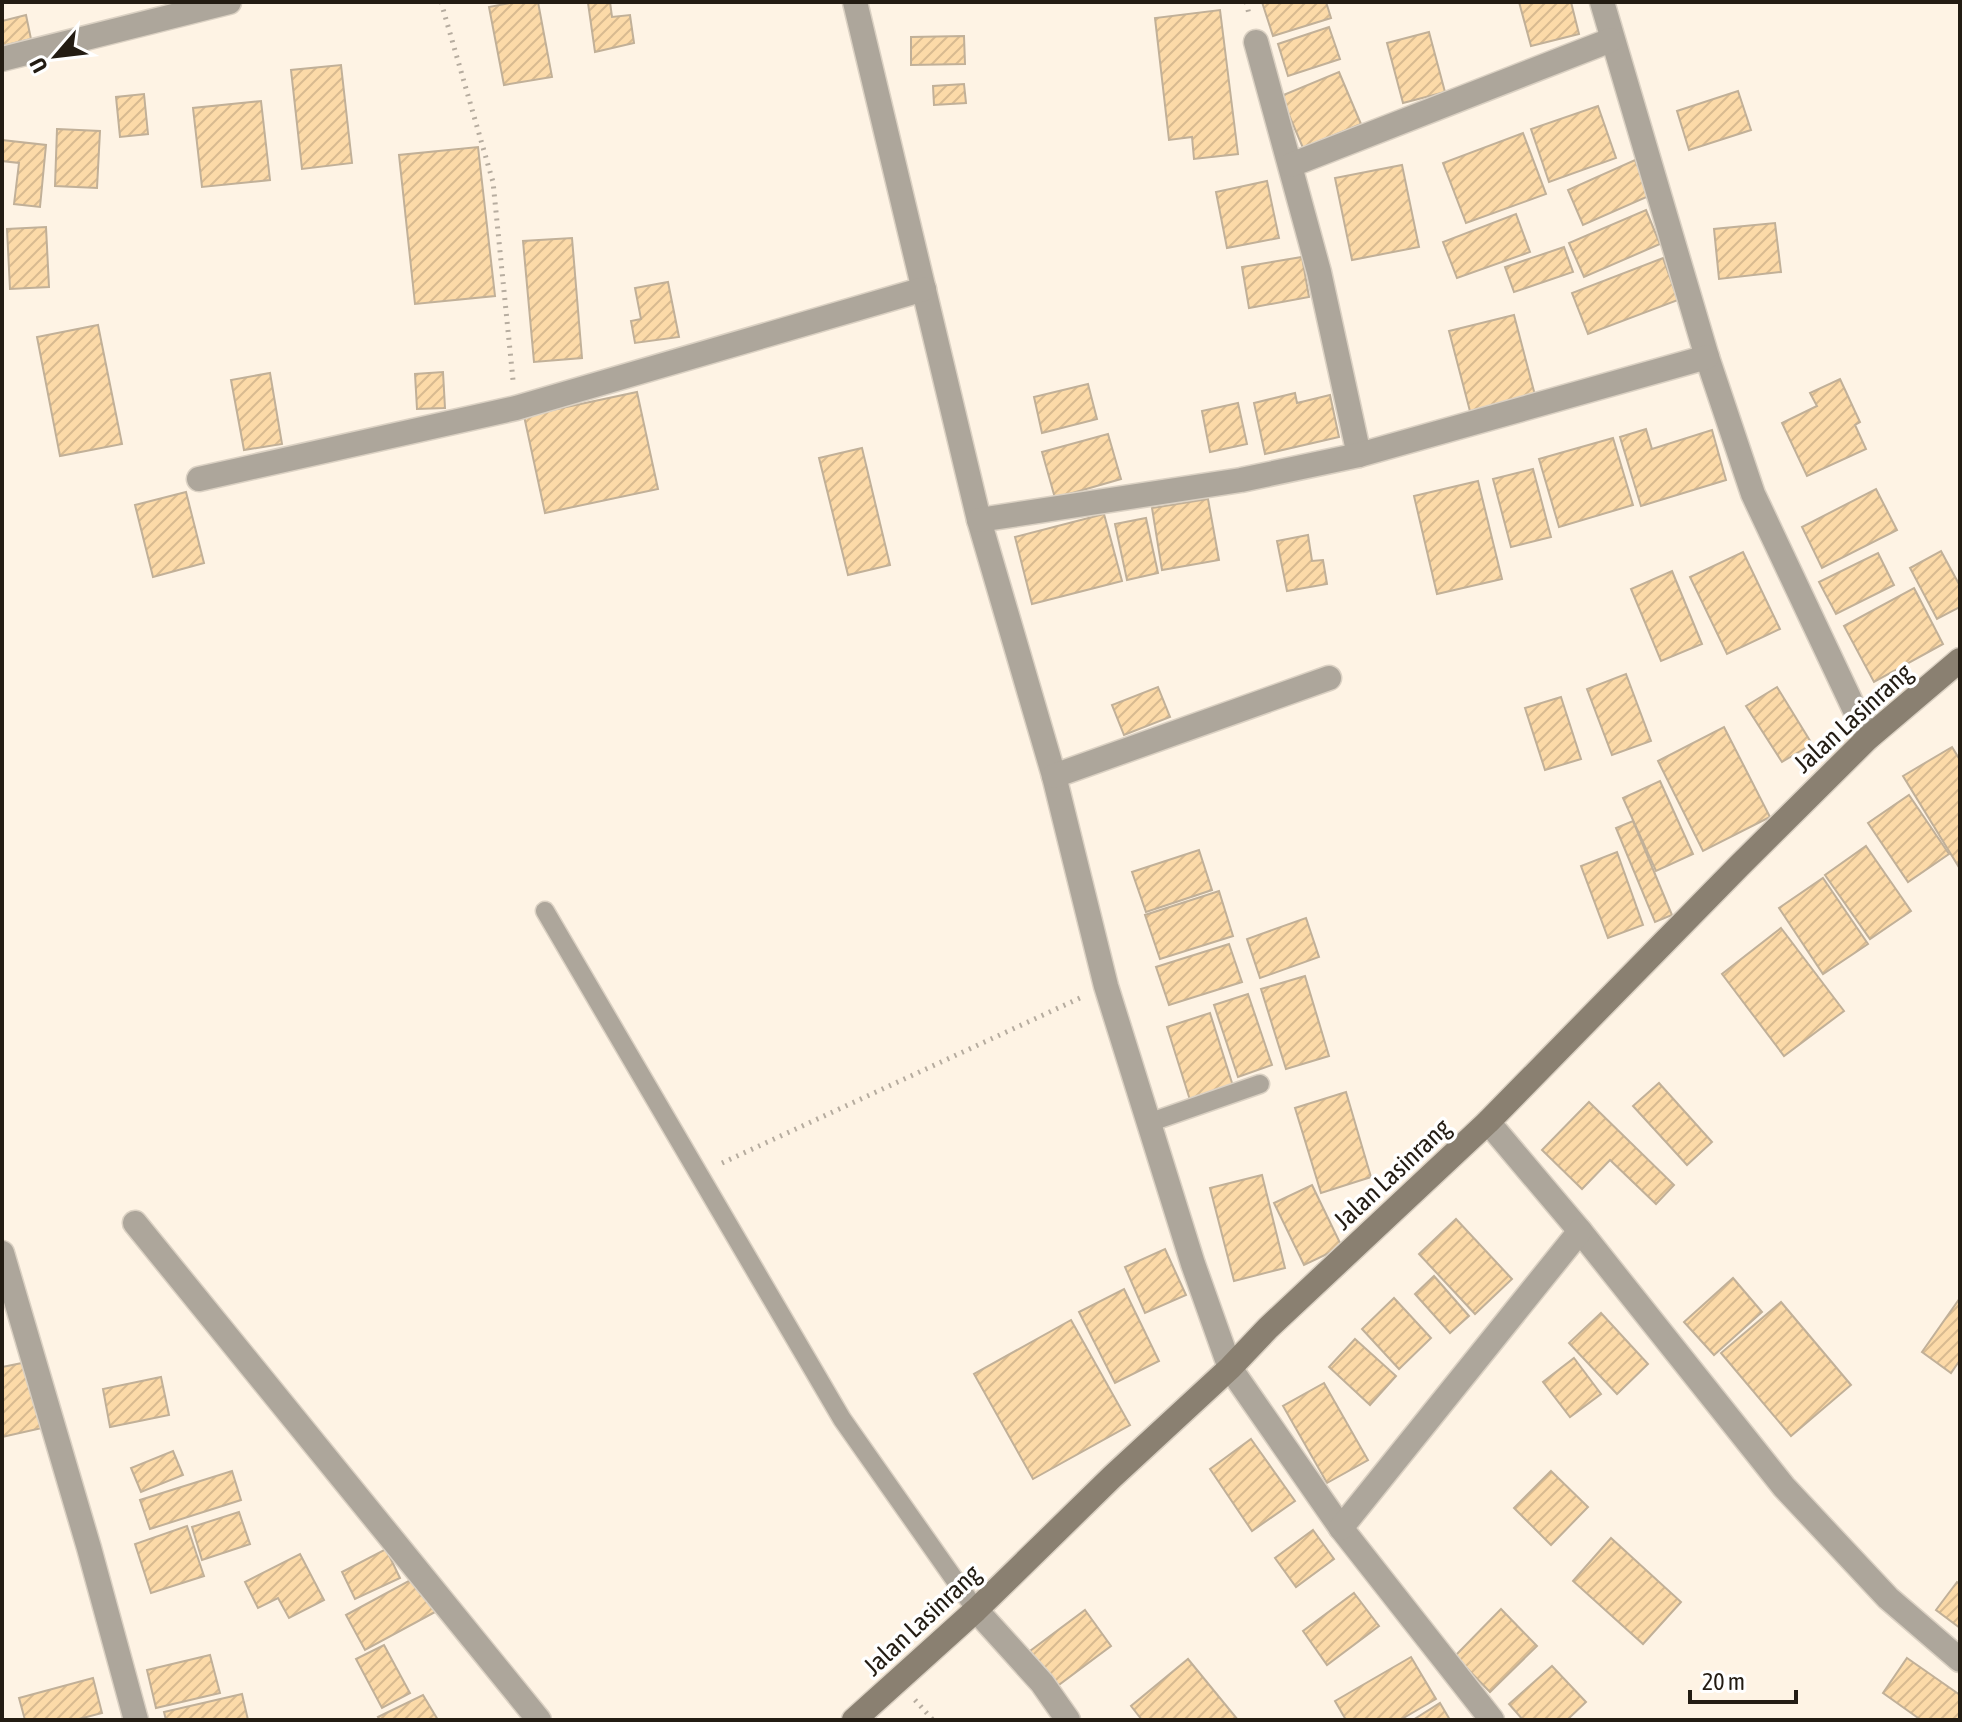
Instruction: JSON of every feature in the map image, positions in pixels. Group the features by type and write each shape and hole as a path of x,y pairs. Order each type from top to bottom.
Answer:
{"street":[{"path":"2,59 229,2"},
{"path":"855,2 979,520 1054,776 1106,986 1230,1368 1341,1528 1492,1720"},
{"path":"1602,2 1707,357 1753,494 1868,738"},
{"path":"1291,165 1611,40"},
{"path":"1256,42 1319,272 1359,455"},
{"path":"199,479 516,408 924,289"},
{"path":"979,520 1241,480 1359,455 1707,357"},
{"name":"Jalan Lasinrang","path":"854,1720 976,1610 1268,1328 1488,1122 1868,738 1960,660"},
{"path":"1054,776 1329,678"},
{"path":"1488,1122 1580,1231 1784,1487 1888,1598 1960,1660"},
{"path":"135,1223 539,1720"},
{"path":"1341,1528 1580,1231"},
{"path":"2,1253 136,1720"},
{"path":"976,1610 1042,1683 1068,1720"}],"lane":[{"path":"545,911 842,1419 976,1610"},
{"path":"1148,1123 1260,1084"}],"path":[{"path":"441,2 493,182 516,408"},
{"path":"699,1173 1106,986"}],"building":[{"path":"538,2 552,77 504,85 489,7"},
{"path":"610,2 612,17 630,15 634,43 595,52 588,3"},
{"path":"1262,2 1326,2 1331,18 1273,36"},
{"path":"1519,2 1571,2 1579,34 1531,46"},
{"path":"1220,10 1238,154 1194,159 1192,137 1169,140 1155,18"},
{"path":"26,15 31,39 2,46 2,21"},
{"path":"1329,27 1340,59 1288,76 1278,44"},
{"path":"1429,32 1445,92 1403,103 1387,43"},
{"path":"964,36 965,64 911,65 911,37"},
{"path":"341,65 352,163 302,169 291,70"},
{"path":"1339,72 1361,124 1303,148 1281,96"},
{"path":"964,84 966,103 934,105 933,86"},
{"path":"1738,91 1751,130 1689,150 1677,111"},
{"path":"144,94 148,134 120,137 116,97"},
{"path":"261,101 270,180 202,187 193,108"},
{"path":"1598,106 1616,158 1549,182 1531,129"},
{"path":"57,129 100,131 97,188 55,186"},
{"path":"1523,133 1546,194 1466,223 1443,163"},
{"path":"2,140 46,145 40,207 14,204 19,163 2,161"},
{"path":"478,147 495,296 415,304 399,155"},
{"path":"1635,160 1651,195 1583,225 1568,190"},
{"path":"1402,165 1419,247 1352,260 1335,178"},
{"path":"1267,181 1279,238 1227,248 1216,192"},
{"path":"1646,210 1660,244 1584,277 1569,243"},
{"path":"1516,214 1530,252 1457,278 1443,242"},
{"path":"1775,223 1781,272 1719,279 1714,229"},
{"path":"46,227 49,287 10,289 7,229"},
{"path":"572,238 582,358 534,362 523,241"},
{"path":"1564,247 1573,272 1514,292 1505,267"},
{"path":"1302,257 1309,297 1249,308 1242,267"},
{"path":"1663,258 1678,300 1588,334 1572,293"},
{"path":"668,282 679,337 635,343 631,321 641,319 635,288"},
{"path":"1514,315 1536,399 1471,415 1449,331"},
{"path":"98,325 122,444 60,456 37,337"},
{"path":"443,372 445,408 417,409 415,374"},
{"path":"270,373 282,444 244,450 231,380"},
{"path":"1840,379 1860,422 1855,425 1866,449 1807,476 1782,423 1817,406 1810,393"},
{"path":"1088,384 1097,419 1042,433 1034,397"},
{"path":"637,392 658,489 545,513 524,416"},
{"path":"1295,393 1297,403 1330,395 1339,437 1265,454 1254,403"},
{"path":"1238,403 1247,444 1210,452 1202,411"},
{"path":"1646,429 1652,449 1712,430 1726,480 1641,506 1620,437"},
{"path":"1108,434 1121,479 1055,498 1042,452"},
{"path":"1613,438 1633,505 1559,527 1539,459"},
{"path":"862,448 890,565 848,575 819,458"},
{"path":"1533,469 1551,537 1511,547 1493,479"},
{"path":"1478,481 1502,579 1437,594 1414,496"},
{"path":"1876,489 1897,530 1822,568 1802,527"},
{"path":"186,492 204,563 153,577 135,505"},
{"path":"1208,499 1219,560 1162,570 1152,508"},
{"path":"1104,514 1122,581 1032,604 1015,537"},
{"path":"1146,518 1158,573 1127,580 1115,524"},
{"path":"1308,535 1312,561 1323,560 1327,584 1287,591 1277,541"},
{"path":"1941,551 1960,586 1960,607 1937,619 1910,568"},
{"path":"1743,552 1780,629 1727,654 1690,577"},
{"path":"1878,553 1894,585 1836,614 1819,582"},
{"path":"1672,571 1702,644 1661,661 1631,589"},
{"path":"1914,588 1943,644 1874,682 1844,626"},
{"path":"1626,674 1651,741 1612,755 1587,689"},
{"path":"1158,687 1170,717 1124,735 1112,705"},
{"path":"1777,687 1812,744 1782,762 1746,706"},
{"path":"1561,697 1581,759 1545,770 1525,708"},
{"path":"1724,727 1770,817 1703,851 1658,761"},
{"path":"1952,747 1960,760 1960,869 1903,776"},
{"path":"1660,781 1693,854 1656,871 1623,798"},
{"path":"1909,795 1949,854 1908,882 1868,823"},
{"path":"1633,821 1672,915 1655,922 1616,828"},
{"path":"1866,846 1911,911 1870,939 1825,875"},
{"path":"1199,850 1212,890 1146,912 1132,872"},
{"path":"1617,852 1643,925 1608,938 1581,866"},
{"path":"1823,878 1868,944 1823,974 1779,908"},
{"path":"1219,891 1233,936 1160,959 1145,915"},
{"path":"1306,918 1319,957 1260,978 1247,939"},
{"path":"1781,928 1844,1011 1784,1056 1722,974"},
{"path":"1229,944 1242,982 1169,1005 1156,967"},
{"path":"1305,976 1329,1056 1286,1069 1261,989"},
{"path":"1248,994 1272,1065 1238,1077 1214,1005"},
{"path":"1210,1013 1233,1086 1190,1100 1167,1027"},
{"path":"1659,1083 1712,1142 1687,1165 1633,1106"},
{"path":"1346,1092 1371,1177 1321,1193 1295,1108"},
{"path":"1589,1102 1674,1185 1656,1204 1610,1160 1582,1189 1542,1150"},
{"path":"1262,1175 1285,1268 1234,1281 1210,1188"},
{"path":"1312,1185 1342,1247 1304,1265 1274,1203"},
{"path":"1456,1219 1512,1279 1475,1314 1419,1254"},
{"path":"1165,1249 1186,1295 1145,1313 1125,1267"},
{"path":"1434,1276 1469,1316 1450,1333 1415,1294"},
{"path":"1733,1278 1762,1312 1714,1355 1684,1322"},
{"path":"1124,1289 1159,1361 1115,1383 1079,1312"},
{"path":"1394,1298 1431,1338 1399,1369 1362,1329"},
{"path":"1960,1298 1960,1360 1951,1373 1922,1352"},
{"path":"1781,1302 1851,1385 1791,1436 1721,1353"},
{"path":"1601,1313 1648,1364 1617,1394 1569,1343"},
{"path":"1071,1320 1130,1425 1033,1479 974,1374"},
{"path":"1355,1339 1396,1376 1370,1405 1329,1367"},
{"path":"1574,1358 1601,1394 1570,1417 1543,1382"},
{"path":"27,1362 42,1428 2,1437 2,1367"},
{"path":"161,1377 169,1415 110,1427 103,1389"},
{"path":"1324,1383 1368,1460 1327,1483 1283,1406"},
{"path":"1251,1439 1295,1501 1252,1531 1210,1469"},
{"path":"173,1451 183,1475 141,1492 131,1468"},
{"path":"232,1471 241,1500 150,1529 140,1500"},
{"path":"1551,1471 1588,1507 1551,1545 1514,1508"},
{"path":"239,1512 250,1544 202,1560 192,1527"},
{"path":"187,1526 204,1576 151,1593 135,1544"},
{"path":"1313,1530 1334,1559 1296,1587 1275,1558"},
{"path":"1611,1538 1681,1602 1643,1644 1573,1581"},
{"path":"386,1549 400,1578 355,1599 342,1572"},
{"path":"300,1554 324,1600 289,1618 278,1598 258,1608 245,1582"},
{"path":"416,1577 435,1612 365,1650 346,1615"},
{"path":"1957,1582 1960,1584 1960,1628 1936,1610"},
{"path":"1354,1593 1379,1626 1327,1665 1303,1631"},
{"path":"1501,1609 1537,1646 1490,1692 1455,1656"},
{"path":"1085,1610 1111,1646 1056,1687 1030,1651"},
{"path":"384,1645 410,1693 382,1708 356,1659"},
{"path":"210,1655 220,1693 156,1708 147,1670"},
{"path":"1411,1657 1436,1699 1400,1720 1346,1720 1335,1701"},
{"path":"1907,1658 1960,1695 1960,1720 1921,1720 1883,1693"},
{"path":"1188,1659 1238,1720 1142,1720 1131,1706"},
{"path":"1552,1666 1586,1702 1567,1720 1523,1720 1509,1704"},
{"path":"93,1678 102,1713 75,1720 25,1720 19,1698"},
{"path":"242,1694 248,1720 166,1720 164,1712"},
{"path":"423,1695 438,1720 380,1720 378,1717"},
{"path":"1440,1703 1450,1720 1413,1720"}]}
